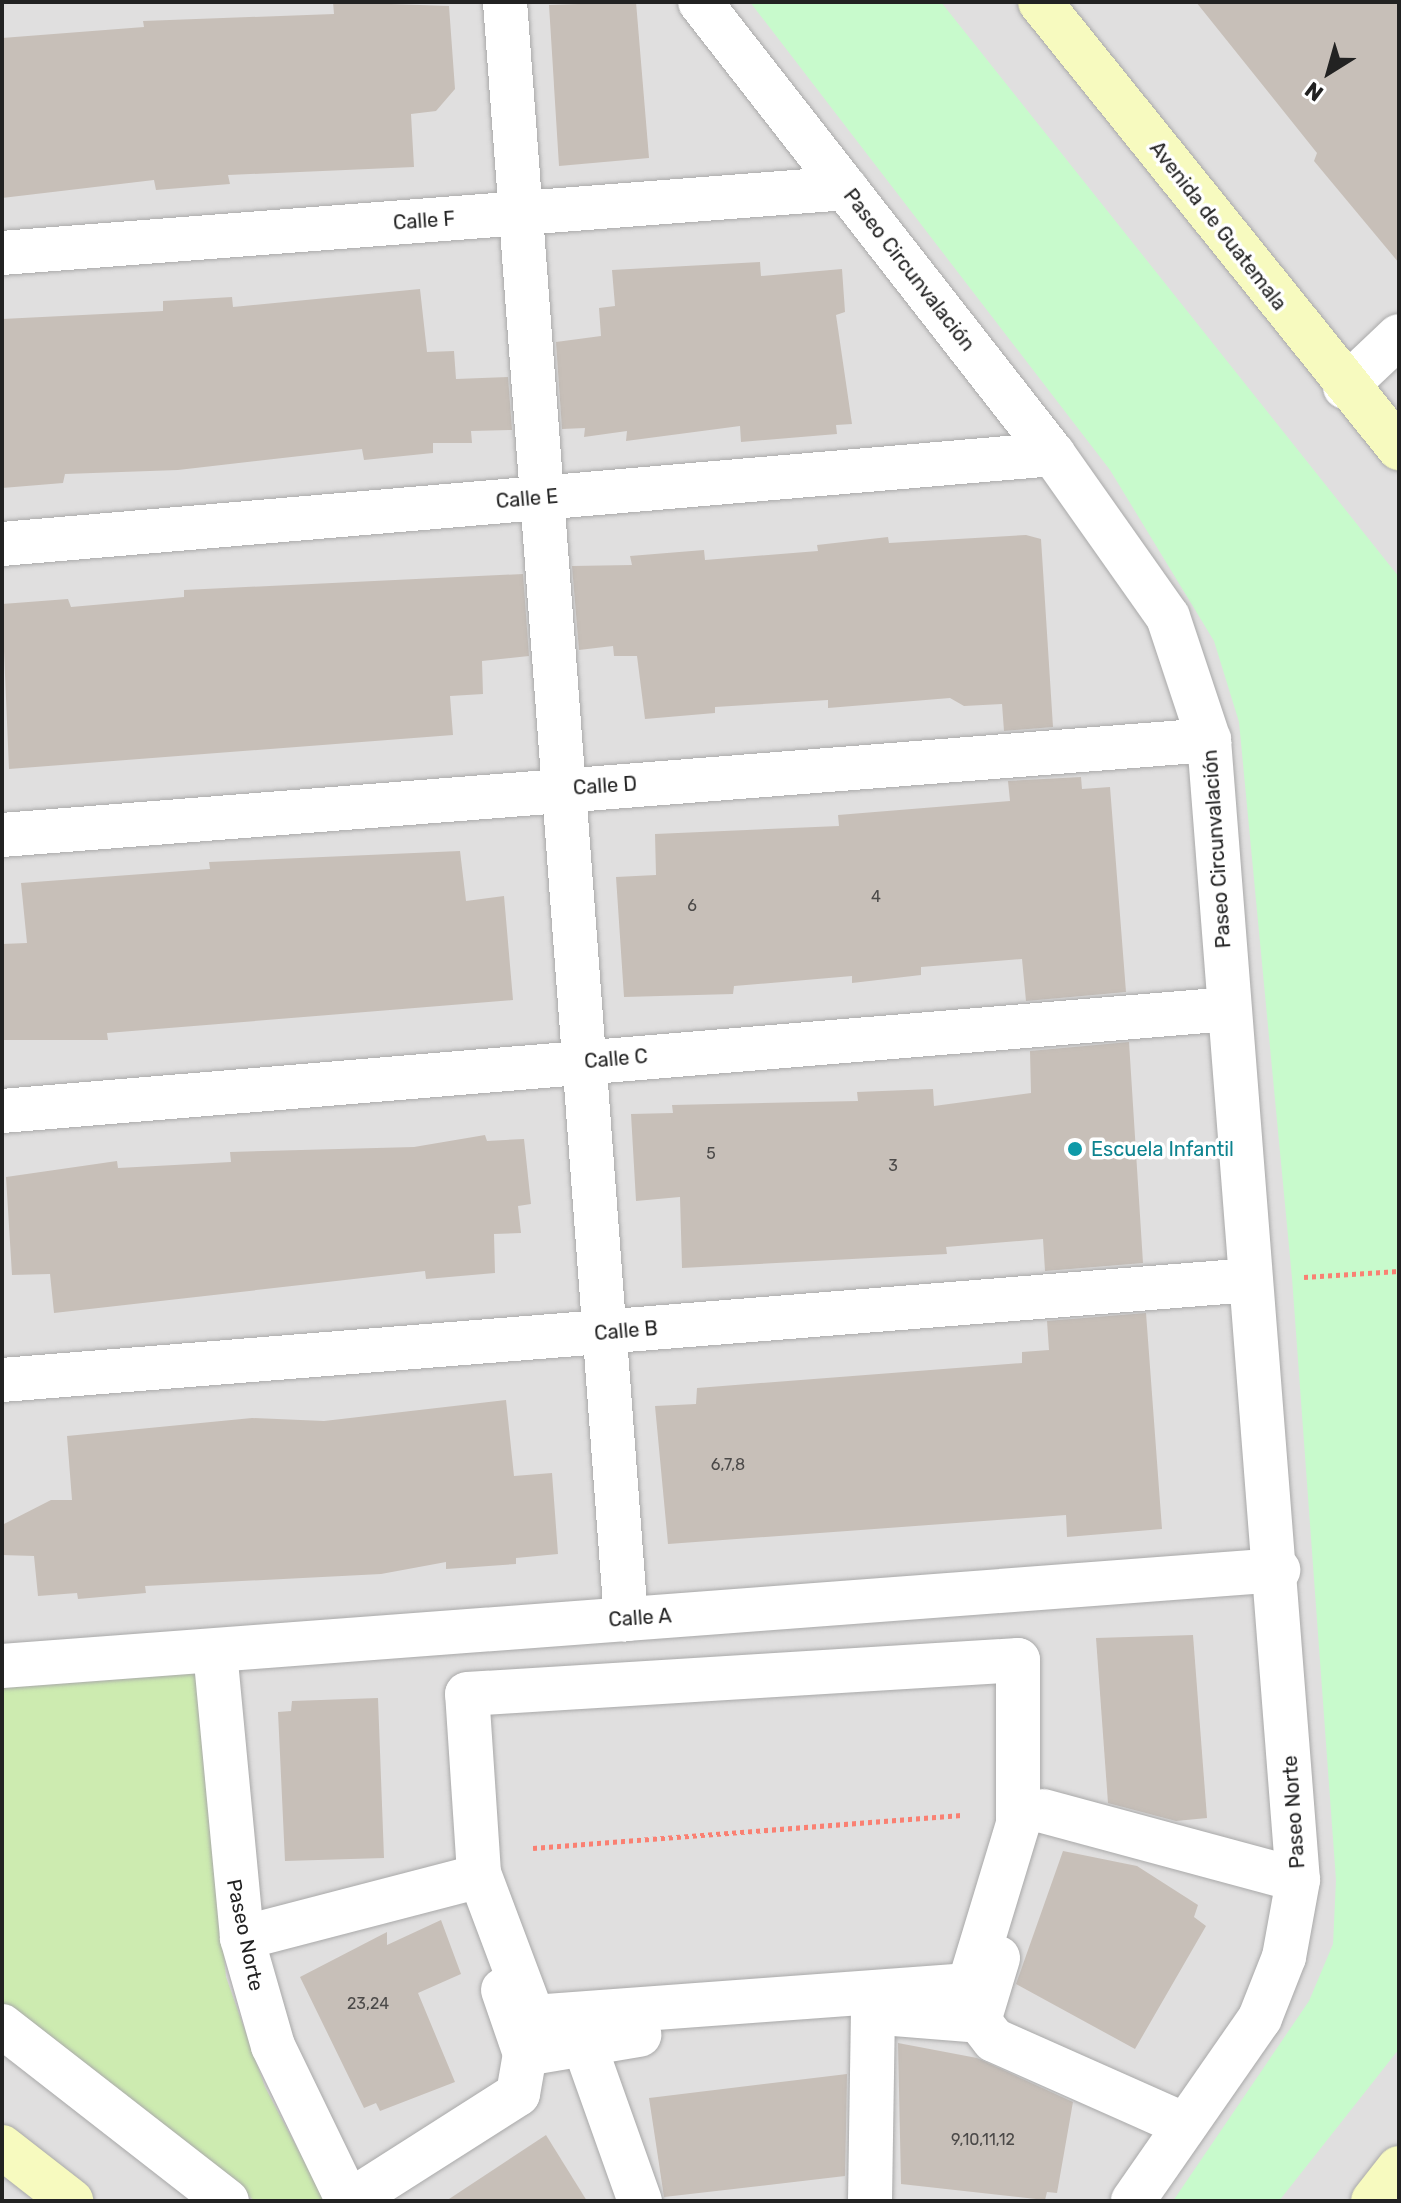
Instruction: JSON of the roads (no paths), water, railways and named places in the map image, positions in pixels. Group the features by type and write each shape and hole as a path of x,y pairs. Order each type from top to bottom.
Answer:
{"street":[{"path":"505,2 626,1619"},
{"name":"Paseo Circunvalación","path":"700,2 1053,454 1168,617 1209,740 1250,1280 1278,1570"},
{"name":"Avenida de Guatemala","path":"1040,2 1345,387 1399,448"},
{"name":"Calle F","path":"2,253 846,188"},
{"path":"1345,387 1399,336"},
{"name":"Calle E","path":"2,544 1053,454"},
{"name":"Calle D","path":"2,835 1209,740"},
{"name":"Calle C","path":"2,1111 1229,1009"},
{"name":"Calle B","path":"2,1380 1250,1280"},
{"name":"Calle A","path":"2,1666 1278,1570"},
{"name":"Paseo Norte","path":"1133,2201 1260,2018 1284,1957 1298,1880 1278,1570"},
{"path":"979,2021 1031,1811 1042,1650"},
{"name":"Paseo Norte","path":"215,1651 242,1938 273,2046 349,2201"},
{"path":"1018,1660 1031,1811 969,1985 533,2017 472,1866 467,1694 1018,1660"},
{"path":"349,2201 518,2094 525,2054 472,1866 439,1691"},
{"path":"1031,1811 1298,1880"},
{"path":"242,1938 472,1866"},
{"path":"525,2054 731,2021 873,2012 979,2021 994,2040 1185,2125"},
{"path":"870,2201 873,2012"},
{"path":"2,2026 227,2201"},
{"path":"584,2044 640,2201"},
{"path":"2,2147 71,2201"},
{"path":"1373,2201 1399,2168"}],"place":[{"name":"Escuela Infantil","path":"1075,1149"}]}
